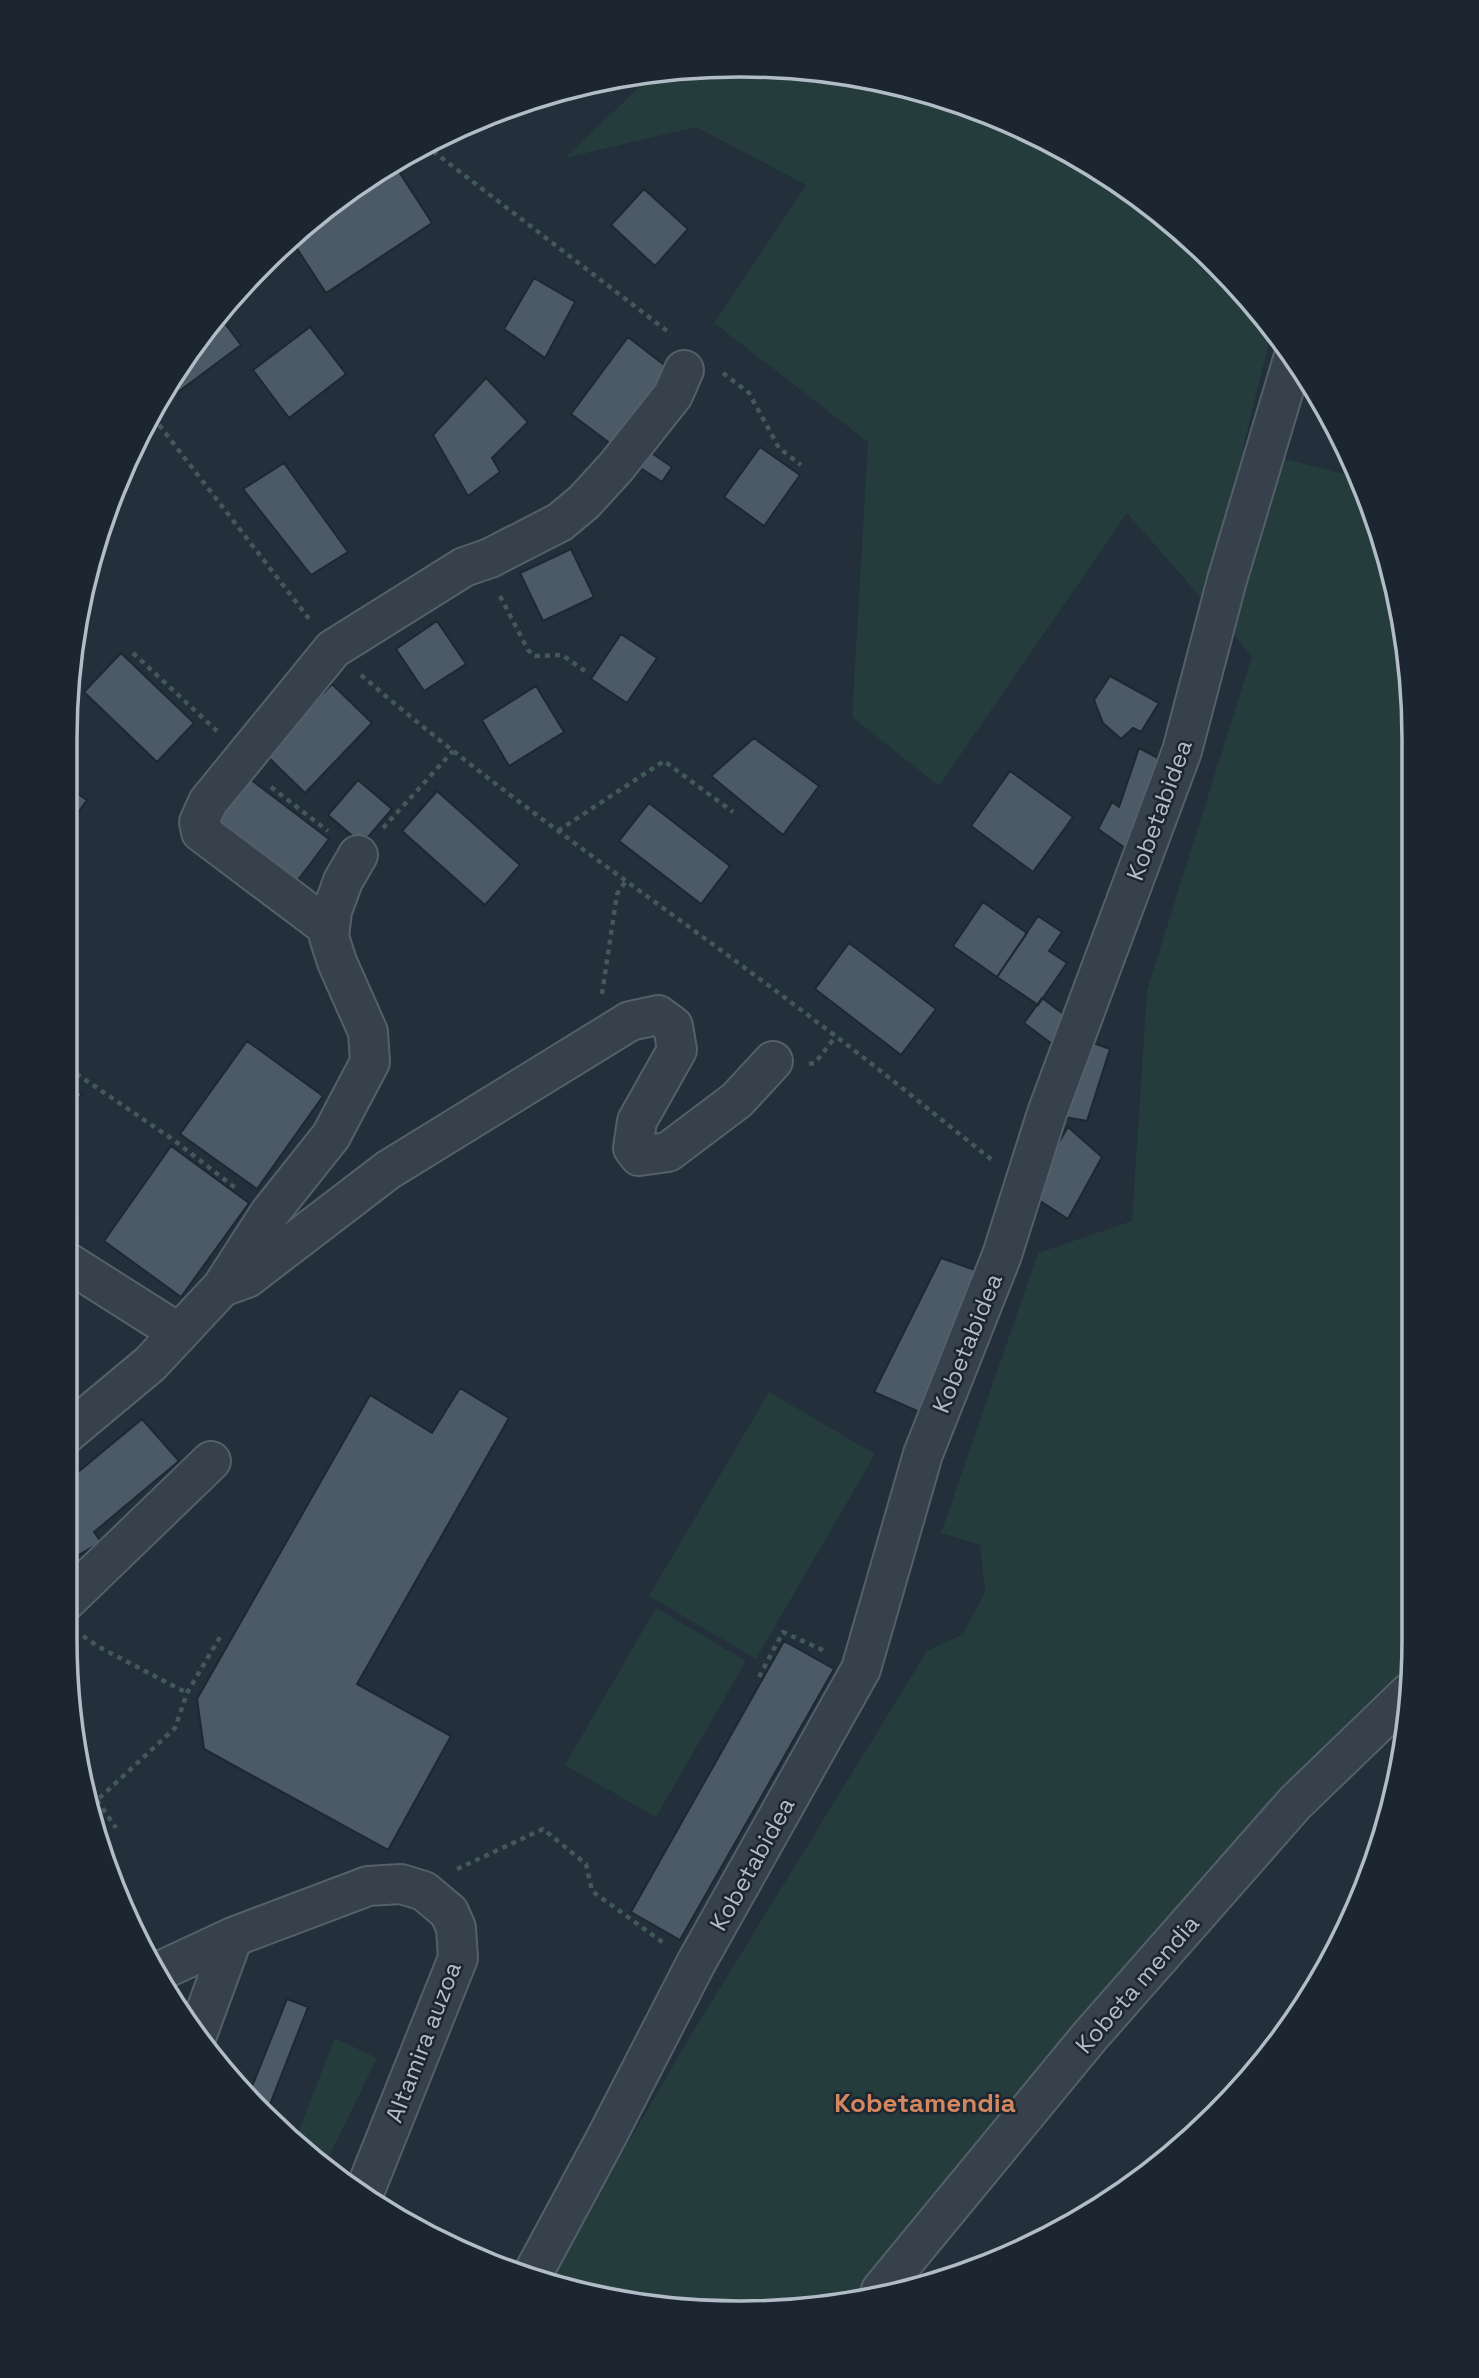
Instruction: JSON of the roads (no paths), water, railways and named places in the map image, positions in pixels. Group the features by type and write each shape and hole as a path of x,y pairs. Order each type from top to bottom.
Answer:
{"street":[{"path":"330,929 201,832 199,822 208,803 333,649 464,567 560,522 584,502 616,467 673,395 694,360"},
{"name":"Kobetabidea","path":"536,2269 696,1963 861,1669 923,1454 1002,1255 1047,1113 1182,751 1227,580 1290,370"},
{"path":"77,1425 150,1363 222,1287 269,1214 331,1136 370,1062 368,1032 329,937 332,911 358,855"},
{"path":"222,1287 247,1278 387,1170 630,1021 658,1015 673,1026 677,1050 637,1121 634,1148 639,1156 668,1152 737,1100 773,1061"},
{"path":"77,1268 179,1333"},
{"path":"77,1590 211,1461"},
{"name":"Kobeta mendia","path":"886,2284 1091,2035 1295,1803 1399,1703"},
{"name":"Altamira auzoa","path":"165,1969 233,1937 368,1886 401,1884 424,1891 449,1912 456,1928 458,1958 367,2186"},
{"path":"201,2024 233,1937"}],"district":[{"name":"Kobetamendia","path":"925,2103"}]}
